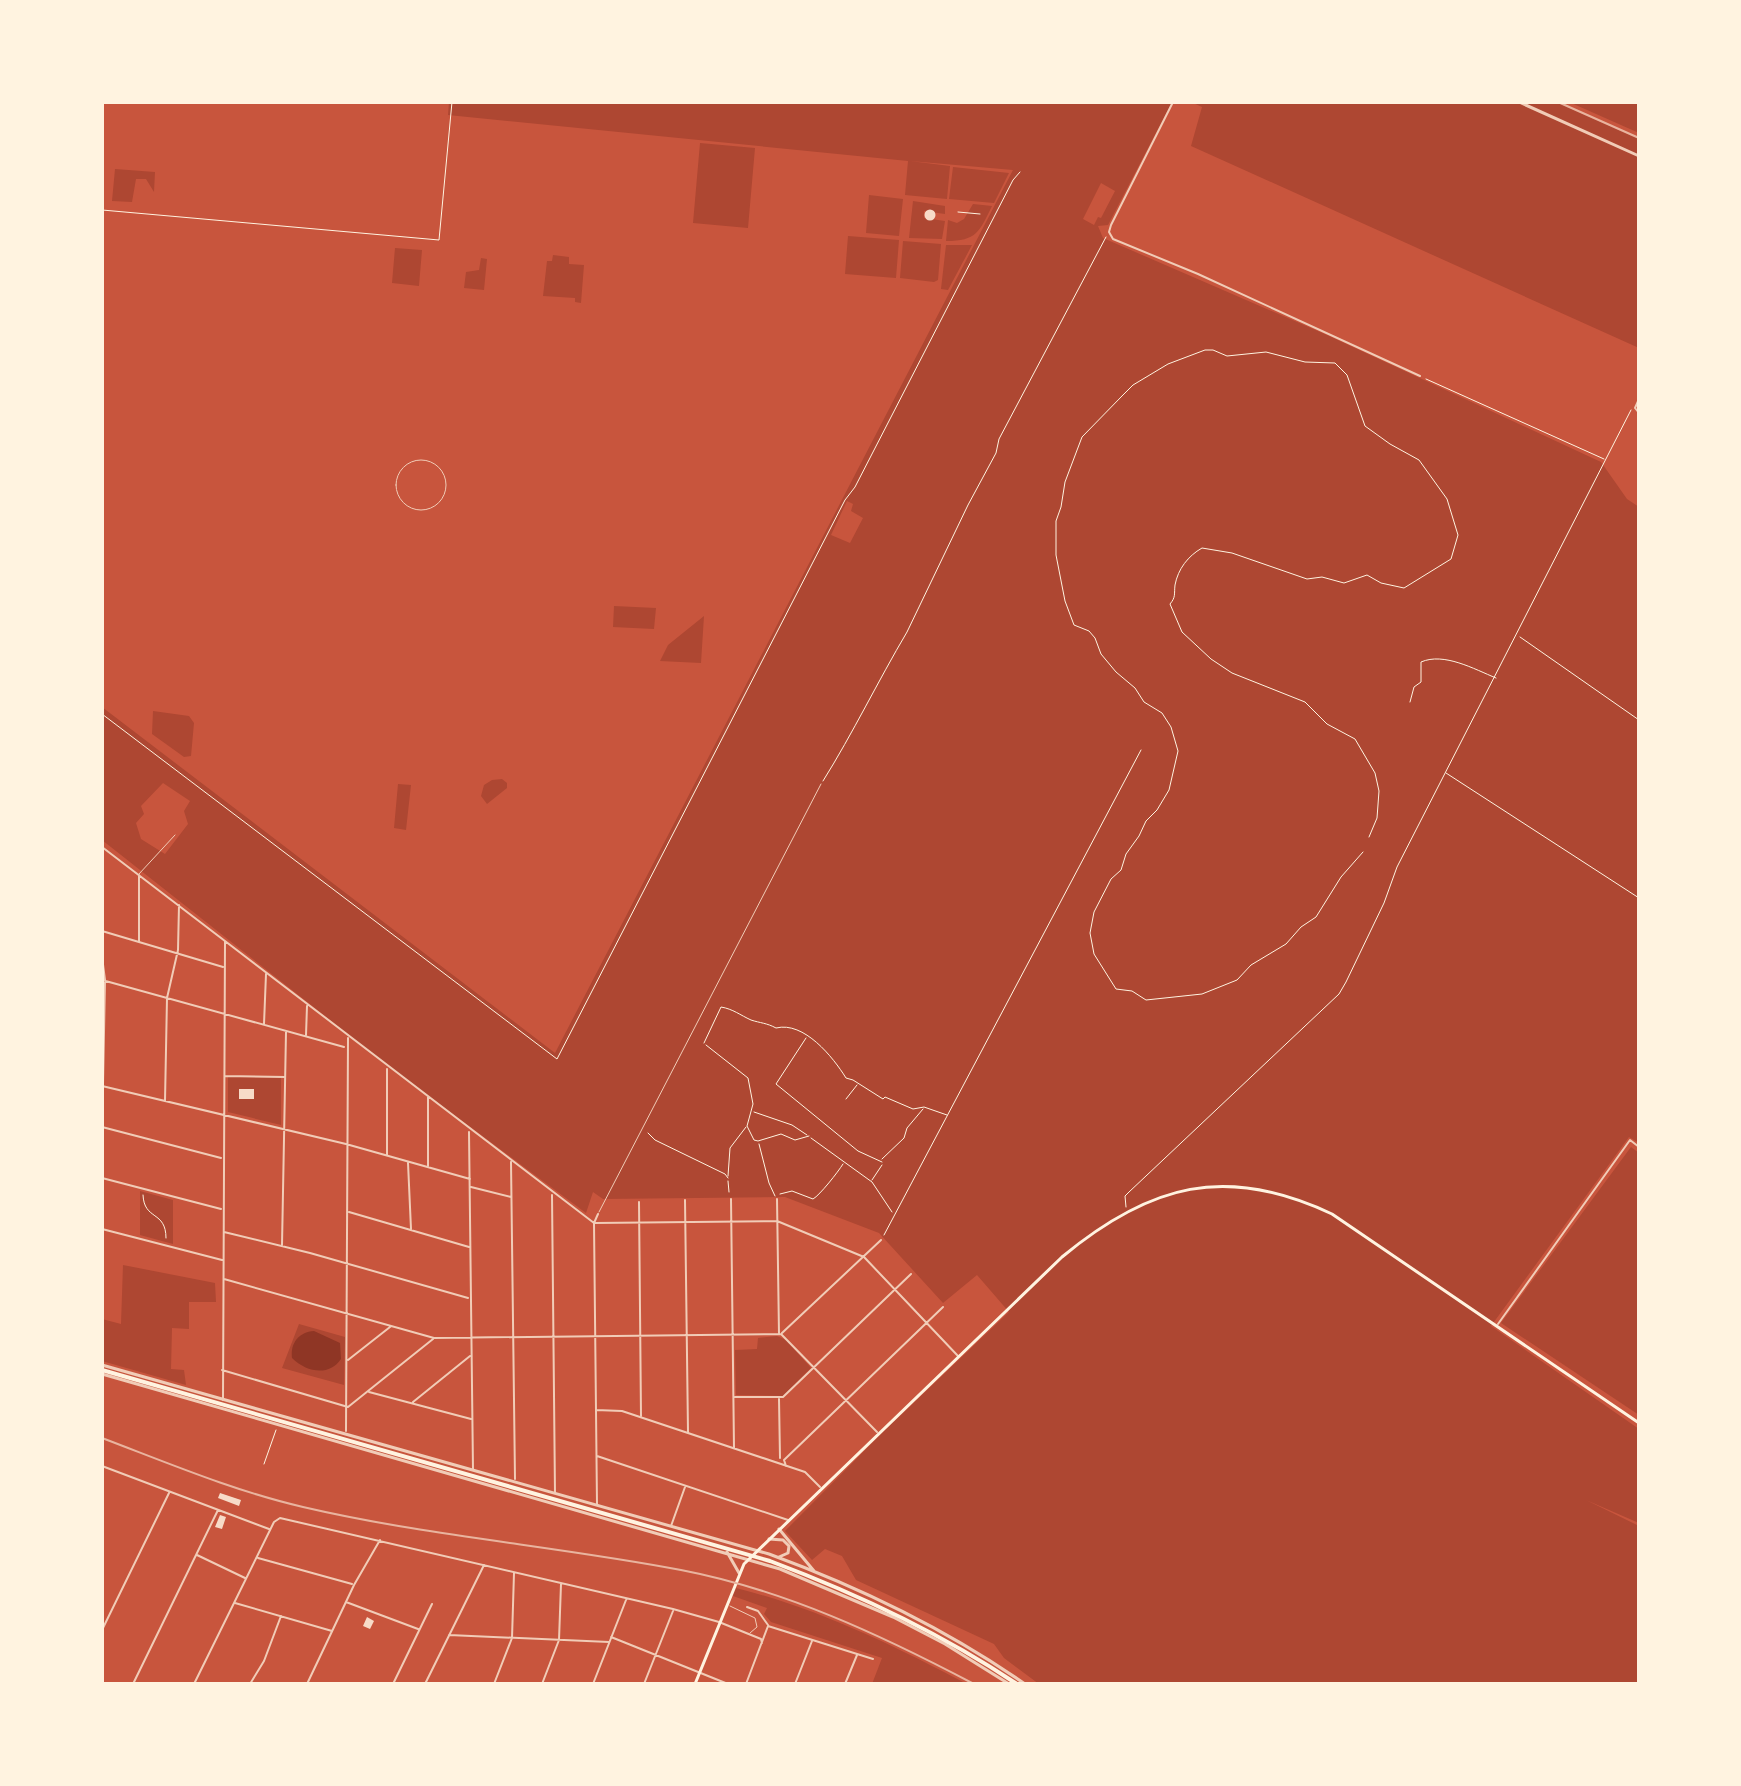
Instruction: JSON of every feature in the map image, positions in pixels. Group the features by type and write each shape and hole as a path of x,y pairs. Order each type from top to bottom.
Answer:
{"main road":[{"path":"695,1684 738,1575 749,1559 1062,1257 1107,1222 1162,1196 1200,1188 1237,1186 1283,1194 1341,1219 1639,1423"},
{"path":"102,1369 738,1548 768,1563 847,1591 912,1621 1017,1684"}],"street":[{"path":"1173,102 1109,232 1116,241 1198,274 1420,376"},
{"path":"1519,102 1639,156"},
{"path":"1639,399 1635,408 1639,413"},
{"path":"102,847 594,1223 777,1221 864,1257 958,1356"},
{"path":"139,875 139,942"},
{"path":"165,1102 167,998 178,954 179,905"},
{"path":"102,931 224,968"},
{"path":"223,1400 225,941"},
{"path":"102,957 102,1086 346,1144 470,1179"},
{"path":"264,1025 266,973"},
{"path":"103,980 346,1048"},
{"path":"306,1037 307,1004"},
{"path":"282,1245 286,1031"},
{"path":"346,1435 348,1037"},
{"path":"387,1067 387,1156"},
{"path":"225,1076 286,1077"},
{"path":"428,1097 428,1168"},
{"path":"102,1127 223,1158"},
{"path":"469,1129 473,1471"},
{"path":"1497,1325 1630,1140 1639,1147"},
{"path":"511,1160 515,1483"},
{"path":"408,1162 411,1230"},
{"path":"102,1178 223,1210"},
{"path":"470,1187 511,1197"},
{"path":"552,1193 556,1494"},
{"path":"731,1199 734,1448"},
{"path":"777,1199 780,1334 878,1433"},
{"path":"685,1200 688,1433"},
{"path":"639,1202 641,1417"},
{"path":"347,1212 470,1248"},
{"path":"597,1506 594,1223 598,1214"},
{"path":"102,1229 223,1260"},
{"path":"223,1231 470,1298"},
{"path":"224,1279 434,1338 780,1334 881,1240"},
{"path":"734,1397 783,1397 911,1274"},
{"path":"774,1461 782,1459 943,1307"},
{"path":"348,1361 391,1326"},
{"path":"348,1407 434,1338"},
{"path":"411,1403 471,1356"},
{"path":"102,1369 223,1400 738,1548 769,1554 917,1619 982,1655 1025,1684"},
{"path":"102,1369 277,1424 768,1563 893,1617 945,1644 1009,1684"},
{"path":"222,1370 348,1407"},
{"path":"367,1391 472,1419"},
{"path":"778,1397 782,1459 786,1466"},
{"path":"596,1410 616,1410 641,1417 774,1461 808,1474 821,1488"},
{"path":"596,1456 788,1521"},
{"path":"102,1466 270,1530"},
{"path":"671,1527 685,1486"},
{"path":"102,1630 170,1492"},
{"path":"133,1684 218,1510"},
{"path":"194,1684 270,1530 276,1519 282,1518 627,1597 719,1622 761,1639 762,1643"},
{"path":"779,1529 817,1574"},
{"path":"769,1539 783,1540 789,1546 787,1555 776,1557"},
{"path":"307,1684 354,1585 380,1540"},
{"path":"728,1552 740,1554 743,1550 738,1548"},
{"path":"728,1552 738,1575"},
{"path":"196,1554 245,1578"},
{"path":"768,1563 762,1557 769,1554"},
{"path":"257,1557 354,1585"},
{"path":"425,1684 485,1564"},
{"path":"494,1684 512,1638 514,1572"},
{"path":"542,1684 559,1640 561,1582"},
{"path":"593,1684 627,1597"},
{"path":"234,1602 332,1631"},
{"path":"346,1602 420,1629"},
{"path":"399,1684 394,1683 432,1604"},
{"path":"747,1607 758,1611 768,1626 873,1659"},
{"path":"644,1684 673,1609"},
{"path":"250,1684 264,1661 281,1616"},
{"path":"746,1684 768,1626"},
{"path":"449,1635 609,1642"},
{"path":"611,1637 728,1684"},
{"path":"795,1684 812,1640"},
{"path":"845,1684 857,1654"}],"lane":[{"path":"427,461 438,466 443,473 445,494 434,507 414,509 400,499 396,480 407,464 427,461"},
{"path":"598,1214 821,784"},
{"path":"139,875 175,835"},
{"path":"726,1605 755,1618 757,1627 747,1633"}],"path":[{"path":"102,210 439,240 452,102"},
{"path":"102,714 557,1059 845,500 855,487 1013,180 1020,172"},
{"path":"958,212 980,214"},
{"path":"821,784 907,632 996,453 999,439 1109,232"},
{"path":"1363,852 1341,877 1316,917 1301,927 1286,944 1223,987 1192,996 1146,1000 1132,991 1116,989 1094,954 1090,933 1095,908 1111,879 1121,870 1126,854 1146,821 1169,790 1178,751 1171,727 1162,713 1144,702 1135,688 1116,672 1101,654 1089,631 1074,625 1065,601 1054,530 1065,482 1082,437 1133,385 1181,357 1213,350 1227,356 1266,352 1313,363 1335,363 1347,375 1365,426 1419,460 1449,504 1458,535 1451,559 1404,588 1381,583 1367,575 1344,583 1322,577 1307,579 1232,553 1202,548 1180,570 1175,584 1175,599 1170,604 1182,632 1216,662 1232,673 1305,702 1327,724 1355,739 1375,773 1379,791 1377,818 1369,837"},
{"path":"1420,376 1604,459"},
{"path":"1128,1210 1125,1201 1129,1192 1339,994 1384,903 1397,867 1518,635 1604,459 1630,411 1635,408"},
{"path":"1518,635 1639,720"},
{"path":"1410,702 1414,687 1421,682 1421,662 1428,660 1456,663 1496,678"},
{"path":"881,1240 1000,1010 1141,750"},
{"path":"1446,773 1639,898"},
{"path":"704,1043 721,1007 733,1009 755,1021 763,1021 776,1028 783,1026 808,1036 822,1046 846,1078 883,1099 885,1097 913,1109 924,1107 948,1115"},
{"path":"693,1035 748,1078 753,1104 747,1126 730,1148 728,1178 731,1199"},
{"path":"808,1036 776,1084 858,1151 882,1162"},
{"path":"846,1099 859,1083"},
{"path":"872,1182 882,1157 904,1138 907,1128 924,1107"},
{"path":"751,1111 792,1125 809,1136 872,1182 894,1214"},
{"path":"747,1126 754,1140 758,1141 781,1134 795,1140 809,1136"},
{"path":"643,1129 655,1140 728,1178"},
{"path":"758,1141 769,1183 777,1199"},
{"path":"777,1199 780,1194 792,1191 813,1199 843,1163"},
{"path":"143,1189 144,1206 148,1213 156,1215 164,1223 166,1245"},
{"path":"264,1464 277,1424"}],"shaded area":[{"path":"449,102 1172,102 1108,225 1098,226 1103,238 1327,335 1601,462 1627,499 1639,507 1639,1143 1629,1137 1491,1326 1639,1429 1639,1523 1586,1500 1639,1526 1639,1684 1039,1684 1004,1658 994,1644 856,1580 842,1556 825,1549 812,1560 785,1531 1009,1312 977,1275 943,1303 879,1233 785,1197 603,1199 593,1192 586,1213 387,1065 102,840 102,707 555,1053 1013,170 910,161 950,166 947,199 905,195 908,161 448,115","holes":["1101,183 1115,191 1094,225 1083,219","847,501 853,504 851,511 863,518 850,543 831,535","163,783 190,801 184,811 188,824 165,854 141,839 136,823 144,814 141,806"]},
{"path":"1191,102 1556,102 1639,139 1639,348 1191,146 1202,107"},
{"path":"1569,102 1639,102 1639,133"},
{"path":"700,143 755,148 748,228 693,223"},
{"path":"953,167 1009,173 994,203 949,199"},
{"path":"115,169 155,172 154,192 146,179 136,179 132,202 112,201"},
{"path":"869,195 903,199 899,236 866,233"},
{"path":"913,201 945,206 945,214 924,211 924,218 945,221 942,239 909,238"},
{"path":"973,204 992,206 980,228 971,237 946,241 948,220 957,223 964,219"},
{"path":"848,236 899,240 896,278 845,274"},
{"path":"903,241 941,244 938,280 900,278"},
{"path":"946,245 972,245 948,290 941,289"},
{"path":"395,248 422,250 419,286 392,283"},
{"path":"553,255 569,257 569,264 584,265 581,303 575,302 575,298 543,296 547,261 552,261"},
{"path":"481,258 487,259 484,290 464,288 466,272 479,270"},
{"path":"614,606 656,608 654,629 613,627"},
{"path":"704,616 701,663 660,661 668,645"},
{"path":"153,711 189,716 194,723 191,756 184,757 152,734"},
{"path":"502,779 507,783 507,788 487,804 481,796 484,785"},
{"path":"398,784 411,785 406,830 394,828"},
{"path":"228,1077 281,1078 281,1125 228,1112"},
{"path":"1631,1147 1639,1153 1639,1415 1501,1323"},
{"path":"140,1191 173,1200 173,1244 140,1235"},
{"path":"123,1265 215,1283 216,1302 189,1302 189,1329 172,1328 171,1369 184,1370 186,1385 102,1361 102,1319 121,1324"},
{"path":"299,1324 345,1337 344,1385 282,1368"},
{"path":"314,1331 340,1343 341,1359 336,1365 324,1370 310,1369 292,1358 292,1348 297,1339"},
{"path":"777,1336 786,1340 811,1368 783,1396 736,1395 735,1350 757,1349 758,1338"},
{"path":"736,1588 796,1606 854,1629 967,1684 872,1684 882,1658 771,1622 764,1614 767,1608 733,1596"}],"building":[{"path":"930,209 936,215 930,221 924,215"},
{"path":"239,1089 254,1089 254,1099 239,1099"},
{"path":"220,1493 241,1500 239,1506 218,1498"},
{"path":"220,1515 226,1517 222,1529 215,1527"},
{"path":"367,1617 374,1621 370,1629 363,1626"}],"railway":[{"path":"1558,102 1639,138"},
{"path":"102,1438 226,1485 303,1507 397,1526 681,1570 758,1589 832,1616 974,1684"}]}
